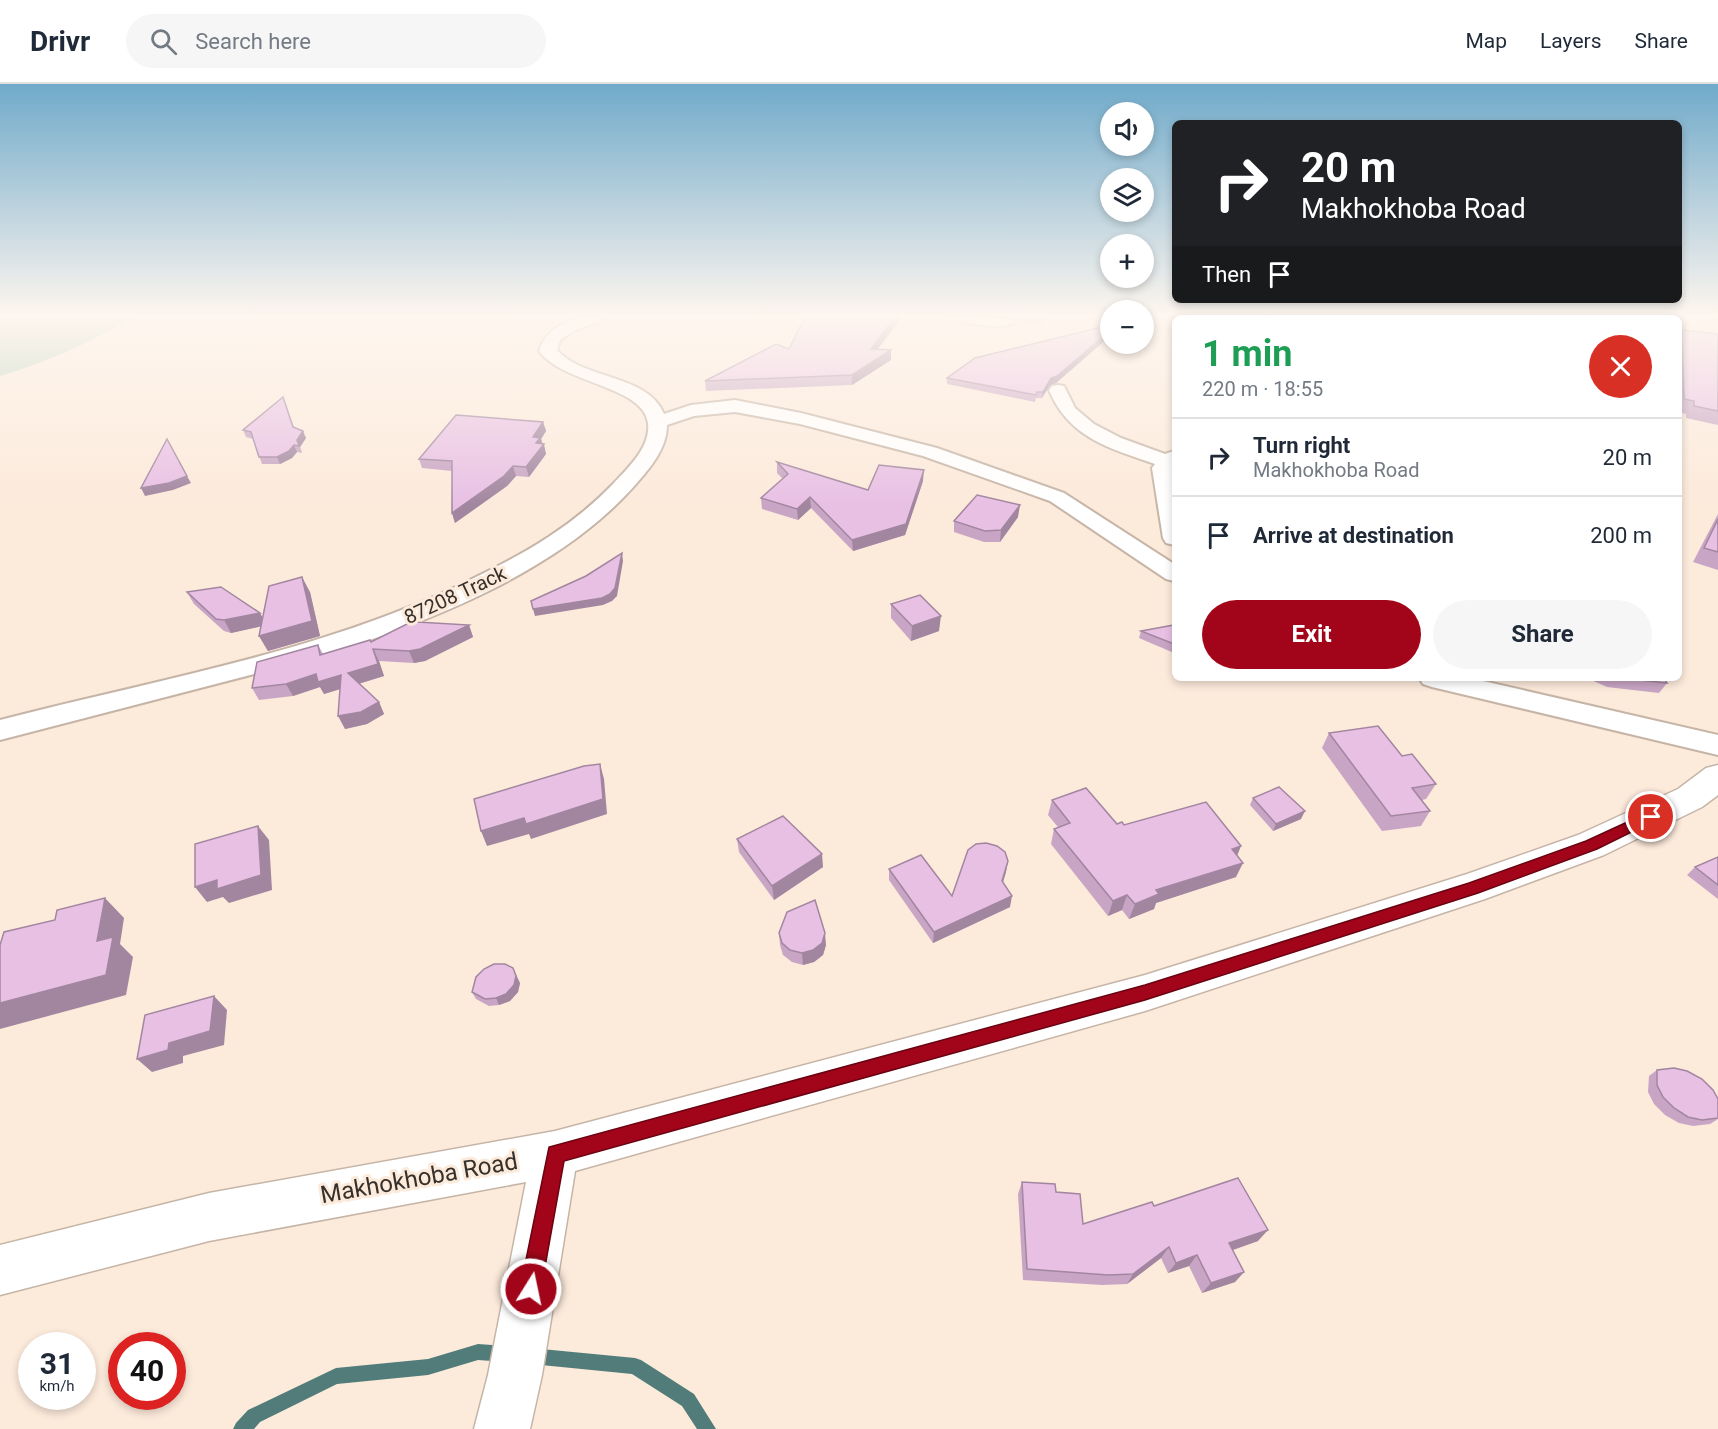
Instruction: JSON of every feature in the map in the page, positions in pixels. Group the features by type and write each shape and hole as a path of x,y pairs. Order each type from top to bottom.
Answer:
{"street":[{"path":"602,380 651,405 658,422 690,411 735,406 801,419 930,452 1057,497 1172,573"},
{"path":"1058,390 1069,412 1082,423 1122,445 1171,459 1162,468 1172,526"},
{"name":"87208 Track","path":"0,730 303,654 406,619 446,601 535,555 597,512 644,462 657,436 658,422"},
{"path":"1445,681 1718,745"},
{"name":"Makhokhoba Road","path":"0,1270 209,1218 555,1154 1145,993 1472,888 1592,845 1690,798 1718,777"},
{"path":"502,1429 531,1289 555,1154"}],"building":[{"path":"956,380 1050,380 1043,392 1037,392 1036,395"},
{"path":"1683,380 1718,380 1718,411 1694,406 1694,401 1684,399"},
{"path":"283,397 293,427 303,431 297,440 299,446 294,445 289,451 277,457 259,457 251,432 243,430"},
{"path":"456,415 543,422 533,437 540,438 536,443 544,444 526,467 513,466 504,476 452,513 452,461 419,459"},
{"path":"167,439 187,476 169,483 141,488"},
{"path":"777,462 868,490 879,465 924,470 906,524 852,540 810,497 797,509 761,498 788,474"},
{"path":"977,495 1020,505 1001,530 985,531 954,521"},
{"path":"1718,519 1718,552 1704,548"},
{"path":"622,553 615,588 610,594 602,598 533,609 531,601 586,576"},
{"path":"302,577 312,621 259,636 269,586"},
{"path":"221,587 260,613 224,620 216,619 187,592"},
{"path":"920,595 941,616 912,626 891,604"},
{"path":"417,622 469,625 420,649 409,651 373,649 378,664 348,673 379,702 361,712 338,716 341,675 318,682 316,674 286,684 252,688 257,662 318,645 320,655 370,640 371,642 407,624"},
{"path":"1172,625 1172,643 1141,631"},
{"path":"1378,726 1402,756 1412,754 1436,784 1412,788 1430,811 1391,816 1329,733"},
{"path":"600,764 603,799 526,824 524,818 481,831 474,799 584,766"},
{"path":"1279,787 1305,811 1276,824 1253,798"},
{"path":"1086,788 1117,824 1122,822 1124,825 1206,802 1241,846 1232,849 1243,863 1156,890 1159,894 1135,904 1127,895 1113,901 1054,829 1070,823 1052,800"},
{"path":"783,816 822,854 772,886 737,839"},
{"path":"258,826 261,875 217,889 217,880 195,887 195,844"},
{"path":"986,843 997,846 1005,852 1008,861 1002,881 1012,896 934,932 889,869 921,855 952,896 968,850 976,844"},
{"path":"1718,857 1718,885 1695,867"},
{"path":"105,898 97,941 113,937 106,975 0,1003 0,945 4,932 55,920 57,910"},
{"path":"815,900 825,933 822,943 813,950 802,953 790,950 782,943 779,933 787,912"},
{"path":"494,964 505,964 513,968 516,976 514,985 506,994 485,999 472,992 476,977 484,969"},
{"path":"214,996 210,1031 169,1043 168,1050 137,1059 145,1015"},
{"path":"1674,1068 1687,1071 1702,1079 1713,1090 1718,1099 1718,1118 1702,1120 1688,1117 1663,1097 1657,1085 1657,1070"},
{"path":"1238,1178 1268,1230 1229,1243 1244,1272 1211,1283 1197,1255 1176,1263 1169,1247 1133,1274 1108,1275 1027,1269 1022,1182 1055,1184 1056,1192 1080,1194 1083,1224 1152,1202 1154,1206"}],"waterway":[{"path":"242,1429 254,1416 336,1376 428,1367 478,1352 506,1354"},
{"path":"531,1356 635,1366 688,1400 707,1429"}],"route":[{"path":"531,1289 555,1154 1145,993 1472,888 1592,845 1651,817"}]}
